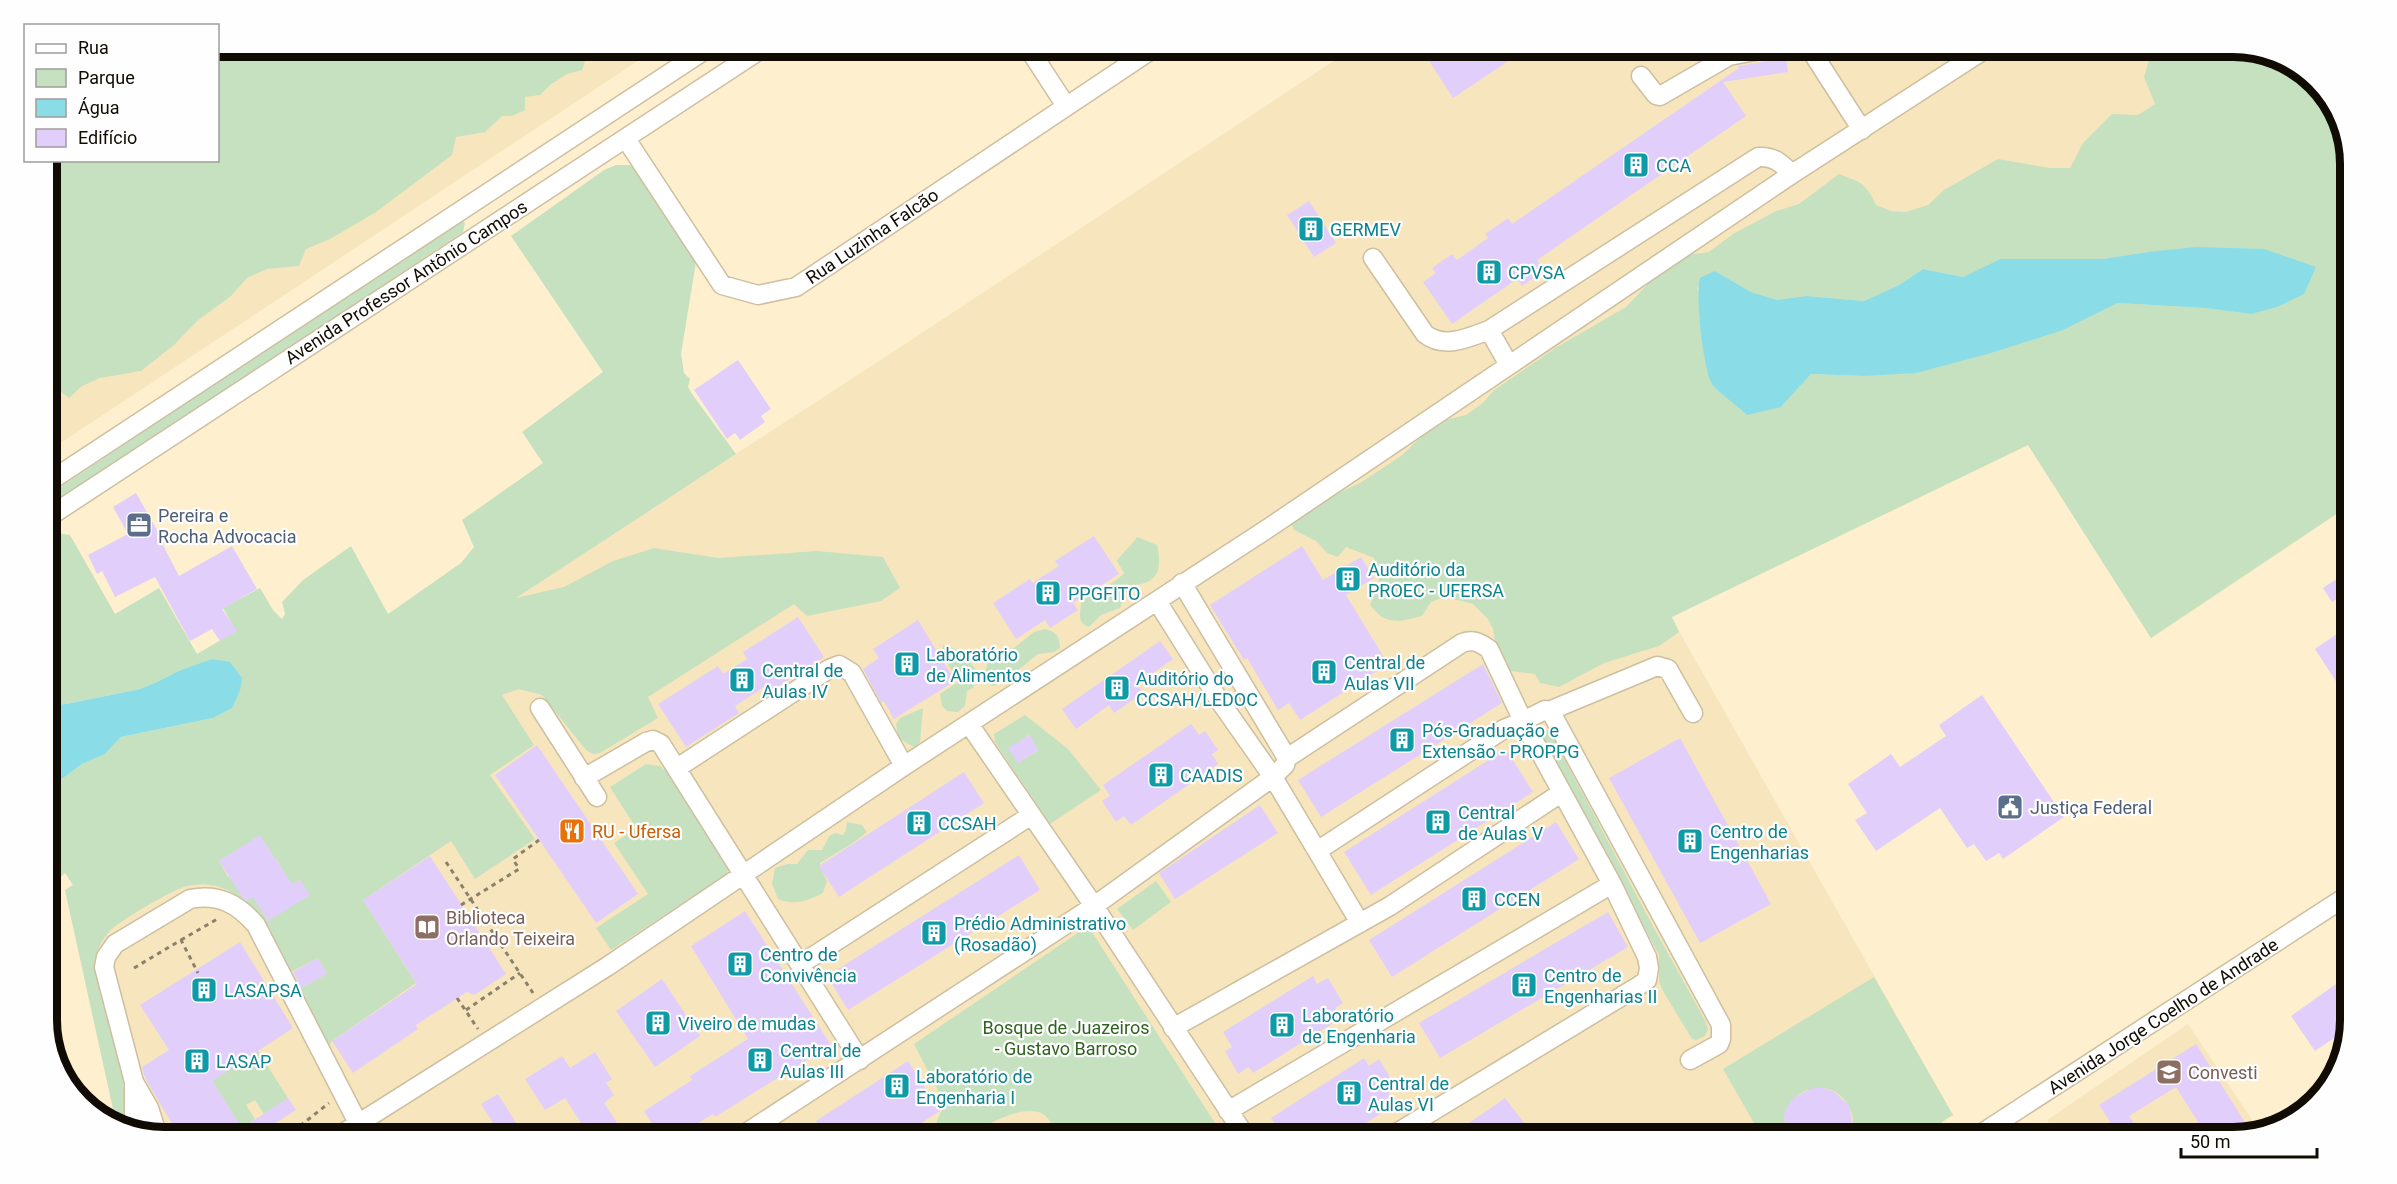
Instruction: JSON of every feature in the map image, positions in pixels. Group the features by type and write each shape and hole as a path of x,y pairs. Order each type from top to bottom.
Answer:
{"street":[{"name":"Avenida Professor Antônio Campos","path":"57,476 694,57"},
{"name":"Avenida Professor Antônio Campos","path":"57,511 749,57"},
{"path":"1034,57 1066,106"},
{"name":"Rua Luzinha Falcão","path":"626,139 722,285 758,295 796,287 1140,57"},
{"path":"1641,76 1656,95 1660,96 1727,57"},
{"path":"1815,57 1862,130"},
{"path":"352,1127 502,1035 743,876 904,766 1270,527 1792,174 1973,57"},
{"path":"575,136 590,163"},
{"path":"1373,258 1425,334 1434,341 1447,342 1489,330 1758,157 1769,156 1778,160 1792,174"},
{"path":"535,162 548,189"},
{"path":"1489,330 1509,365"},
{"path":"1182,583 1246,686 1287,758"},
{"path":"1157,601 1219,700 1266,782 1317,850 1360,923"},
{"path":"756,1127 1094,906 1266,782 1285,765 1287,758 1462,643 1470,640 1480,642 1489,649 1561,794 1612,884 1647,957 1649,968 1647,980 1406,1127"},
{"path":"677,768 829,669 839,665 852,673 904,766"},
{"path":"1317,850 1504,729 1545,710 1549,711 1657,666 1668,669 1693,713"},
{"path":"1219,700 1246,686"},
{"path":"540,708 597,798"},
{"path":"1549,711 1721,1025 1719,1044 1690,1060"},
{"path":"969,724 1030,816 1094,906 1239,1127"},
{"path":"584,778 653,740 662,744 860,1060"},
{"path":"1173,1028 1390,906 1561,794"},
{"path":"801,964 1030,816"},
{"path":"1228,1111 1612,884"},
{"path":"137,1123 134,1113 134,1082 105,967 106,957 115,944 190,899 210,897 238,907 256,925 341,1094 358,1123"},
{"name":"Avenida Jorge Coelho de Andrade","path":"1991,1127 2340,900"},
{"path":"134,1082 149,1108 155,1126"}],"path":[{"path":"461,905 519,869 513,859 539,840"},
{"path":"446,862 536,997"},
{"path":"134,968 221,917"},
{"path":"181,940 198,973"},
{"path":"466,1010 520,973"},
{"path":"457,998 481,1033"},
{"path":"299,1127 341,1094"}],"shaded area":[{"path":"219,57 644,57 57,445 57,162 219,162"},
{"path":"1340,57 2247,58 2280,68 2313,93 2329,117 2340,157 2340,512 2151,638 2028,445 1671,617 1953,1115 1934,1127 164,1127 143,1125 114,1114 65,890 899,348"},
{"name":"Convesti","path":"2188,1024 2255,1124 2233,1127 2052,1127 2047,1120"}],"green space":[{"path":"219,57 587,57 582,70 567,74 540,95 525,97 525,110 512,116 502,116 485,132 456,137 452,155 376,212 330,239 306,249 299,266 267,269 247,278 231,296 197,321 174,345 141,371 100,378 82,386 69,398 57,389 57,162 219,162"},
{"path":"2155,57 2220,59 2220,57 2233,57 2261,61 2292,75 2313,93 2322,105 2338,143 2340,157 2340,512 2151,638 2028,445 1672,617 1679,632 1659,646 1604,663 1559,687 1540,683 1535,674 1511,671 1496,647 1493,629 1488,619 1473,604 1445,597 1431,602 1422,616 1400,621 1387,619 1370,605 1379,581 1374,558 1346,547 1338,557 1327,553 1316,541 1294,530 1289,520 1320,501 1360,483 1401,456 1437,422 1466,415 1483,403 1493,391 1557,347 1626,307 1658,273 1687,255 1709,252 1733,234 1776,211 1799,204 1839,174 1862,184 1876,205 1891,211 1906,212 1928,205 1944,190 1998,159 2050,168 2070,168 2083,143 2112,114 2138,115 2155,104 2144,77 2149,60","holes":["2148,252 2292,261 2316,268 2251,314 2205,308 2118,303 2063,330 1863,376 1811,374 1781,407 1700,297 1697,288 1715,271 1751,292 1777,300 1807,296 1864,301 1899,285 1923,269 1963,277 2000,259 2103,259"]},
{"path":"616,165 630,165 638,172 696,262 681,354 684,373 690,379 688,387 692,394 736,454 516,598 564,587 613,561 654,548 718,558 817,551 883,557 900,588 881,601 807,616 794,604 648,697 658,718 600,753 593,754 586,750 542,695 519,689 502,695 534,745 490,775 535,839 475,879 451,841 363,900 416,983 332,1041 327,1048 269,927 235,895 210,885 187,886 159,899 124,920 105,937 95,959 132,1122 117,1116 114,1114 65,890 73,885 65,873 57,881 57,783 82,764 105,754 121,737 213,718 231,708 240,691 211,659 140,689 57,704 57,533 70,535 115,614 159,588 197,654 236,631 223,608 260,588 273,610 282,619 285,614 282,602 303,580 351,546 388,614 461,563 474,547 462,520 543,463 522,432 603,372 511,236 604,170","holes":["260,836 270,851 228,877 219,861","277,860 286,876 245,901 236,886","300,880 309,895 268,921 259,906","318,958 326,974 299,989 291,972"]},
{"path":"461,220 465,223 463,232 57,502 57,489"},
{"path":"1137,537 1157,545 1159,562 1156,575 1146,583 1129,585 1120,608 1101,615 1089,627 1085,625 1080,617 1081,601 1124,573 1117,561"},
{"path":"1045,629 1057,635 1060,648 1054,652 1038,654 994,686 988,684 984,676 988,662 998,654 1014,648 1034,632"},
{"path":"943,645 962,651 978,673 973,688 967,691 965,706 958,712 947,711 942,706 940,694 958,682 945,659"},
{"path":"923,708 920,742 914,747 898,738 896,724 900,718"},
{"path":"1025,715 1068,749 1101,790 1050,824 995,742 994,734","holes":["1029,735 1038,750 1018,763 1009,749"]},
{"path":"1542,730 1549,730 1705,1020 1708,1029 1705,1036 1696,1040 1692,1039 1663,991 1659,982 1659,955 1541,735"},
{"path":"646,764 660,766 667,772 729,866 727,874 611,950 596,928 648,894 614,843 636,828 610,787"},
{"path":"847,822 862,825 867,832 820,863 827,881 823,893 801,902 778,899 772,884 775,868 797,864 808,850 822,850 829,836 835,833 843,835"},
{"path":"1156,881 1171,902 1133,930 1117,909"},
{"name":"Bosque de Juazeiros - Gustavo Barroso","path":"1088,926 1218,1127 1053,1127 1044,1115 1026,1111 982,1127 935,1127 944,1102 914,1044"},
{"path":"1874,977 1953,1115 1934,1127 1853,1127 1851,1111 1843,1098 1832,1090 1819,1088 1796,1097 1788,1108 1784,1121 1785,1127 1756,1127 1723,1069"},
{"path":"258,1051 288,1098 264,1114 255,1100 246,1105 255,1119 241,1127 212,1081"}],"water":[{"path":"2196,247 2264,249 2316,267 2304,294 2277,307 2251,314 2205,308 2118,303 2063,330 1991,353 1916,373 1863,376 1811,374 1781,407 1747,415 1715,388 1709,376 1698,299 1700,278 1715,271 1751,292 1777,300 1807,296 1864,301 1899,285 1923,269 1963,277 2000,259 2103,259"},
{"path":"211,659 230,662 242,678 240,691 232,708 213,718 121,737 105,754 82,764 57,783 57,704 140,689"}],"building":[{"path":"1435,57 1514,57 1453,98 1429,61"},
{"path":"1786,58 1788,72 1723,82 1746,116 1537,260 1544,271 1522,286 1517,279 1452,324 1423,282 1436,273 1432,268 1452,254 1457,260 1488,238 1485,234 1508,218 1512,224 1739,68 1738,66"},
{"name":"GERMEV","path":"1309,201 1336,243 1314,257 1287,215"},
{"path":"738,360 771,409 761,416 765,422 740,440 735,433 727,439 694,390"},
{"path":"136,493 165,544 163,545 179,576 232,546 257,589 222,609 237,631 220,641 212,629 190,641 155,577 115,597 102,571 97,574 88,555 128,534 113,507"},
{"name":"PPGFITO","path":"1094,536 1119,574 1073,603 1078,610 1050,628 1045,620 1016,639 993,603 1030,579 1032,583 1059,566 1055,561"},
{"path":"1302,546 1323,580 1361,557 1374,578 1346,595 1388,664 1300,720 1289,703 1278,710 1247,658 1244,660 1210,605"},
{"path":"2340,577 2340,597 2332,602 2323,588"},
{"name":"Central de Aulas IV","path":"798,617 824,657 770,692 766,686 735,706 739,713 686,747 658,704 718,666 723,674 747,659 743,652"},
{"name":"Laboratório de Alimentos","path":"918,620 955,681 894,719 884,701 881,703 863,669 879,658 873,649"},
{"path":"2340,632 2340,688 2315,649"},
{"name":"Auditório do CCSAH/LEDOC","path":"1160,641 1173,659 1138,684 1143,693 1114,713 1109,705 1076,729 1062,709"},
{"name":"Pós-Graduação e Extensão - PROPPG","path":"1483,664 1502,703 1321,817 1298,780"},
{"path":"1982,695 2064,817 2003,859 1999,853 1986,861 1974,844 1967,848 1940,808 1876,851 1855,820 1867,813 1848,784 1891,754 1900,767 1946,736 1939,725"},
{"name":"CAADIS","path":"1191,724 1199,735 1205,731 1218,750 1212,754 1218,764 1131,825 1124,816 1116,822 1102,801 1110,796 1103,785"},
{"path":"1030,735 1038,750 1018,763 1008,748"},
{"name":"Centro de Engenharias","path":"1680,738 1771,904 1700,943 1609,778"},
{"name":"RU - Ufersa","path":"537,745 638,894 596,923 495,775"},
{"name":"Central de Aulas V","path":"1506,749 1533,792 1371,895 1344,852"},
{"name":"CCSAH","path":"964,772 984,803 839,897 819,866"},
{"path":"1260,805 1278,833 1175,899 1159,873"},
{"name":"CCEN","path":"1556,822 1579,859 1392,977 1369,940"},
{"path":"260,835 292,884 300,880 310,895 268,921 253,897 246,901 243,898 219,861"},
{"name":"Prédio Administrativo (Rosadão)","path":"1019,855 1040,890 848,1010 827,976"},
{"name":"Biblioteca Orlando Teixeira","path":"430,856 506,974 474,995 467,992 416,1025 418,1029 353,1073 332,1041 417,984 363,900"},
{"path":"745,911 831,1045 715,1117 713,1114 692,1127 654,1127 644,1111 692,1080 690,1076 748,1039 691,946"},
{"name":"Centro de Engenharias II","path":"1608,912 1628,947 1440,1058 1419,1023"},
{"path":"240,942 293,1028 212,1081 241,1127 174,1127 145,1078 142,1067 169,1050 140,1005"},
{"path":"318,958 327,974 301,988 293,972"},
{"name":"Laboratório de Engenharia","path":"1313,976 1317,984 1328,978 1343,1003 1335,1008 1341,1018 1253,1073 1249,1067 1238,1074 1225,1051 1232,1047 1223,1032"},
{"name":"Viveiro de mudas","path":"662,979 700,1036 655,1067 616,1011"},
{"path":"2340,981 2339,1035 2315,1051 2291,1016"},
{"path":"2196,1044 2247,1126 2197,1127 2200,1125 2176,1087 2129,1116 2136,1127 2113,1127 2099,1105"},
{"path":"595,1052 612,1079 606,1083 614,1095 604,1103 620,1127 584,1127 565,1098 545,1110 525,1079 562,1056 570,1068"},
{"name":"Central de Aulas VI","path":"1364,1058 1369,1066 1379,1059 1390,1077 1382,1082 1396,1104 1360,1127 1277,1127 1271,1118"},
{"name":"Laboratório de Engenharia I","path":"908,1061 940,1111 915,1127 820,1127 816,1121"},
{"path":"1813,1088 1833,1091 1849,1105 1853,1127 1785,1127 1784,1115 1788,1105 1795,1097"},
{"path":"498,1094 519,1127 496,1127 481,1104"},
{"path":"288,1098 296,1110 270,1127 244,1127"},
{"path":"1505,1098 1527,1127 1463,1127"}],"place":[{"name":"CCA","path":"1636,165"},
{"name":"GERMEV","path":"1311,229"},
{"name":"CPVSA","path":"1489,272"},
{"name":"Pereira e Rocha Advocacia","path":"139,525"},
{"name":"Auditório da PROEC - UFERSA","path":"1348,579"},
{"name":"PPGFITO","path":"1048,593"},
{"name":"Laboratório de Alimentos","path":"907,664"},
{"name":"Central de Aulas VII","path":"1324,672"},
{"name":"Central de Aulas IV","path":"742,680"},
{"name":"Auditório do CCSAH/LEDOC","path":"1117,688"},
{"name":"Pós-Graduação e Extensão - PROPPG","path":"1402,740"},
{"name":"CAADIS","path":"1161,775"},
{"name":"Justiça Federal","path":"2010,807"},
{"name":"Central de Aulas V","path":"1438,822"},
{"name":"CCSAH","path":"919,823"},
{"name":"RU - Ufersa","path":"572,831"},
{"name":"Centro de Engenharias","path":"1690,841"},
{"name":"CCEN","path":"1474,899"},
{"name":"Biblioteca Orlando Teixeira","path":"427,927"},
{"name":"Prédio Administrativo (Rosadão)","path":"934,933"},
{"name":"Centro de Convivência","path":"740,964"},
{"name":"Centro de Engenharias II","path":"1524,985"},
{"name":"LASAPSA","path":"204,990"},
{"name":"Viveiro de mudas","path":"658,1023"},
{"name":"Laboratório de Engenharia","path":"1282,1025"},
{"name":"Central de Aulas III","path":"760,1060"},
{"name":"LASAP","path":"197,1061"},
{"name":"Convesti","path":"2169,1072"},
{"name":"Laboratório de Engenharia I","path":"897,1086"},
{"name":"Central de Aulas VI","path":"1349,1093"}]}
